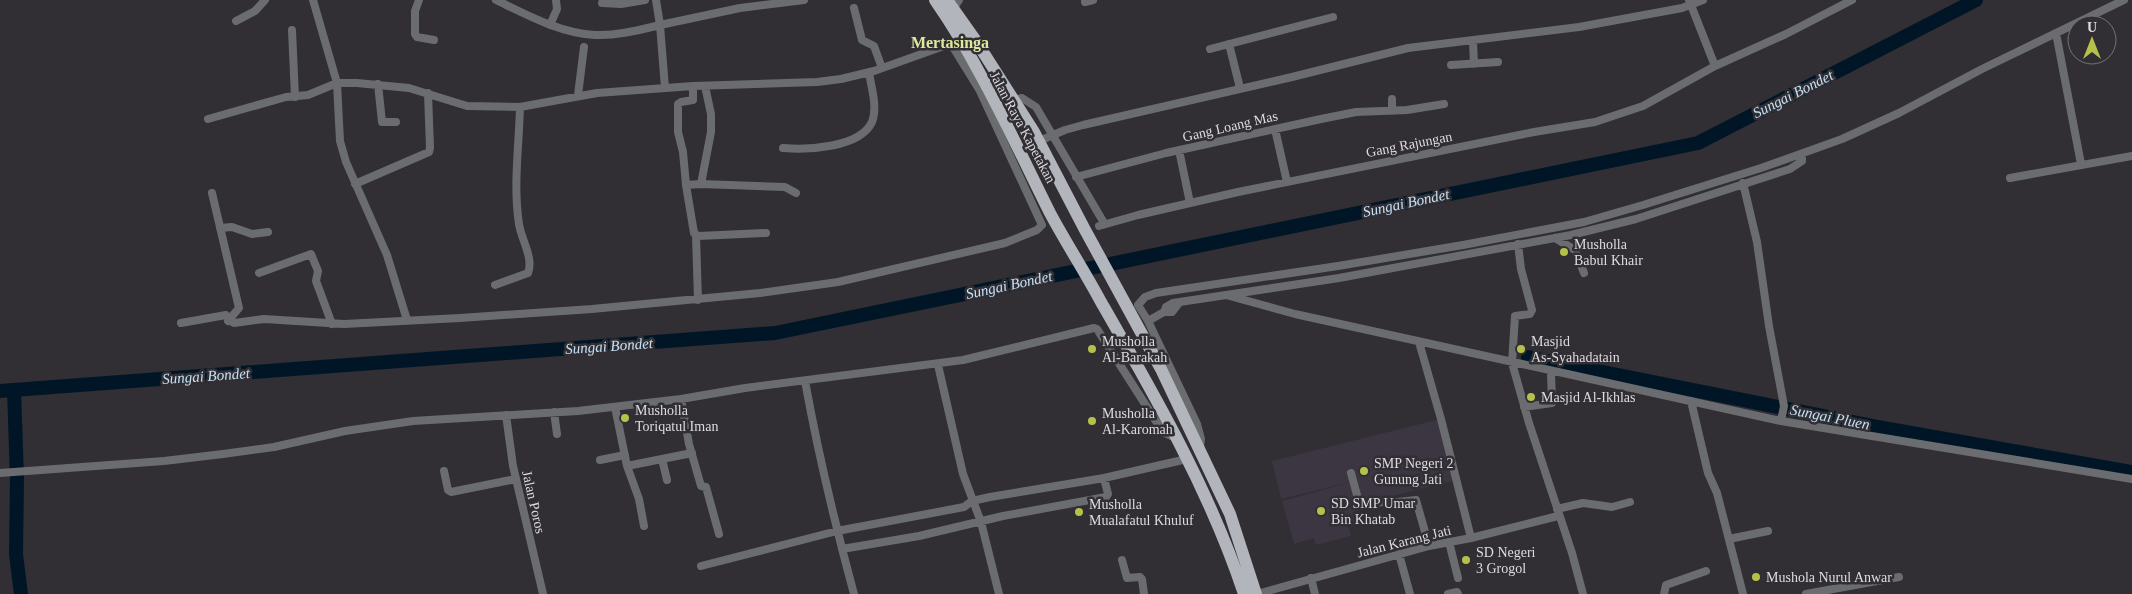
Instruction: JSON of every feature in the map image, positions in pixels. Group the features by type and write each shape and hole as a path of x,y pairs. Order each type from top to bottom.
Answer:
{"highway":[{"name":"Jalan Raya Kapetakan","path":"935,0 952,6 956,42 1023,155 1051,214 1187,459 1227,543 1244,594"},
{"path":"952,6 1039,141 1087,234 1161,369 1230,514 1257,594"}],"street":[{"path":"236,21 255,11 265,0"},
{"path":"313,0 338,83 340,141 355,184 387,255 407,320"},
{"path":"419,0 415,10 415,34 417,37 434,40"},
{"path":"496,0 550,24 575,32 595,35 660,28 740,8 804,0"},
{"path":"550,24 557,9 556,0"},
{"path":"602,3 621,4 645,0"},
{"path":"656,0 664,88"},
{"path":"1039,141 1051,135 1113,117 1408,48 1571,29 1637,18 1702,0"},
{"name":"Gang Rajungan","path":"1076,177 1102,225 1190,203 1287,182 1534,132 1595,122 1643,106 1715,66 1786,34 1852,0"},
{"path":"1200,449 1201,439 1197,424 1148,321 1138,305 1146,297 1156,293 1338,266 1584,222 1802,154 1899,113 2124,0"},
{"path":"1691,3 1715,66"},
{"path":"854,8 862,40 874,46 882,68"},
{"path":"1210,49 1333,17"},
{"path":"292,30 295,97"},
{"path":"2056,33 2081,164"},
{"path":"1473,40 1474,64"},
{"path":"181,323 226,315 228,320 234,323 264,319 332,324 592,309 698,300 838,282 1005,243 1040,228 1042,225 956,42 869,72 817,82 693,86 578,95 520,107 467,106 428,93 378,84 338,83 308,95 286,97 208,119"},
{"path":"1228,44 1240,88"},
{"path":"578,95 584,47"},
{"path":"1451,65 1498,62"},
{"path":"784,148 803,150 832,145 852,138 866,130 872,122 874,109 869,72"},
{"path":"378,84 382,122 396,122"},
{"path":"693,86 694,100 681,102 678,107 678,132 683,152 692,227 696,235 698,300"},
{"path":"701,184 711,132 711,114 705,86"},
{"path":"355,184 429,152 428,93"},
{"path":"1014,100 1022,98 1036,107 1076,177"},
{"path":"1392,98 1392,111"},
{"name":"Gang Loang Mas","path":"1076,177 1179,150 1356,112 1392,111 1444,104"},
{"path":"495,285 528,273 529,270 527,250 520,231 516,204 520,107"},
{"path":"1275,129 1287,182"},
{"path":"1179,150 1190,203"},
{"path":"1148,321 1164,312 1172,312 1179,303 1356,275 1554,238 1636,219 1797,166 1802,161 1802,154"},
{"path":"2010,178 2132,156"},
{"path":"1743,183 1757,242 1769,326 1785,408 1782,420"},
{"path":"686,185 785,187 796,193"},
{"path":"212,193 238,305 238,310 228,320"},
{"path":"220,228 232,226 252,234 268,232"},
{"path":"696,235 766,233"},
{"path":"1554,238 1575,250 1584,273"},
{"path":"1518,244 1521,269 1532,310 1530,314 1515,316 1513,360 1524,407 1572,552 1583,594"},
{"path":"259,273 311,254 318,271 316,281 332,324"},
{"path":"1226,296 1419,342 1513,360 1551,372 1782,420 2132,479"},
{"path":"0,473 164,461 274,447 345,431 413,421 615,407 681,399 745,388 938,365 985,356 1094,328 1097,329 1161,429 1176,438"},
{"path":"1419,342 1441,419 1471,538"},
{"path":"938,365 964,474 981,522 998,594"},
{"path":"1524,407 1552,403 1551,372"},
{"path":"805,381 819,458 854,594"},
{"path":"681,399 701,486 706,487 719,534"},
{"path":"1691,401 1708,473 1717,493 1743,594"},
{"path":"615,407 627,466 639,499 644,526"},
{"path":"554,412 557,434"},
{"name":"Jalan Poros","path":"506,414 516,479 543,594"},
{"path":"627,466 692,453"},
{"path":"600,460 625,455"},
{"path":"662,459 667,480"},
{"path":"702,566 837,531 964,507 972,501 1104,478 1187,459"},
{"path":"444,471 448,490 451,492 516,479"},
{"path":"1351,473 1360,506 1381,502 1416,500 1429,546"},
{"path":"842,549 919,536 1053,506 1106,497 1108,494 1104,478"},
{"name":"Jalan Karang Jati","path":"1257,594 1429,546 1471,538 1583,503 1612,507 1630,502"},
{"path":"1730,539 1768,531"},
{"path":"1449,542 1458,578"},
{"path":"1399,554 1410,594"},
{"path":"1122,560 1127,578 1140,577 1142,579 1144,594"},
{"path":"1664,594 1666,585 1706,572"},
{"path":"1806,594 1898,577"},
{"path":"1311,578 1315,594"},
{"path":"1448,594 1456,592 1458,594"}],"shaded area":[{"name":"SMP Negeri 2 Gunung Jati","path":"1440,419 1456,480 1357,505 1361,522 1348,525 1351,536 1316,545 1314,538 1294,544 1282,501 1351,482 1281,499 1272,461"}],"waterway":[{"name":"Sungai Bondet","path":"0,391 775,333 1698,143 1976,0"},
{"name":"Sungai Pluen","path":"1528,357 1873,426 2132,472"},
{"path":"14,390 17,478 16,554 21,594"}],"place":[{"name":"Musholla Babul Khair","path":"1564,252"},
{"name":"Musholla Al-Barakah","path":"1092,349"},
{"name":"Masjid As-Syahadatain","path":"1521,349"},
{"name":"Masjid Al-Ikhlas","path":"1531,397"},
{"name":"Musholla Toriqatul Iman","path":"625,418"},
{"name":"Musholla Al-Karomah","path":"1092,421"},
{"name":"SMP Negeri 2 Gunung Jati","path":"1364,471"},
{"name":"SD SMP Umar Bin Khatab","path":"1321,511"},
{"name":"Musholla Mualafatul Khuluf","path":"1079,512"},
{"name":"SD Negeri 3 Grogol","path":"1466,560"},
{"name":"Mushola Nurul Anwar","path":"1756,577"}],"district":[{"name":"Mertasinga","path":"950,42"}]}
